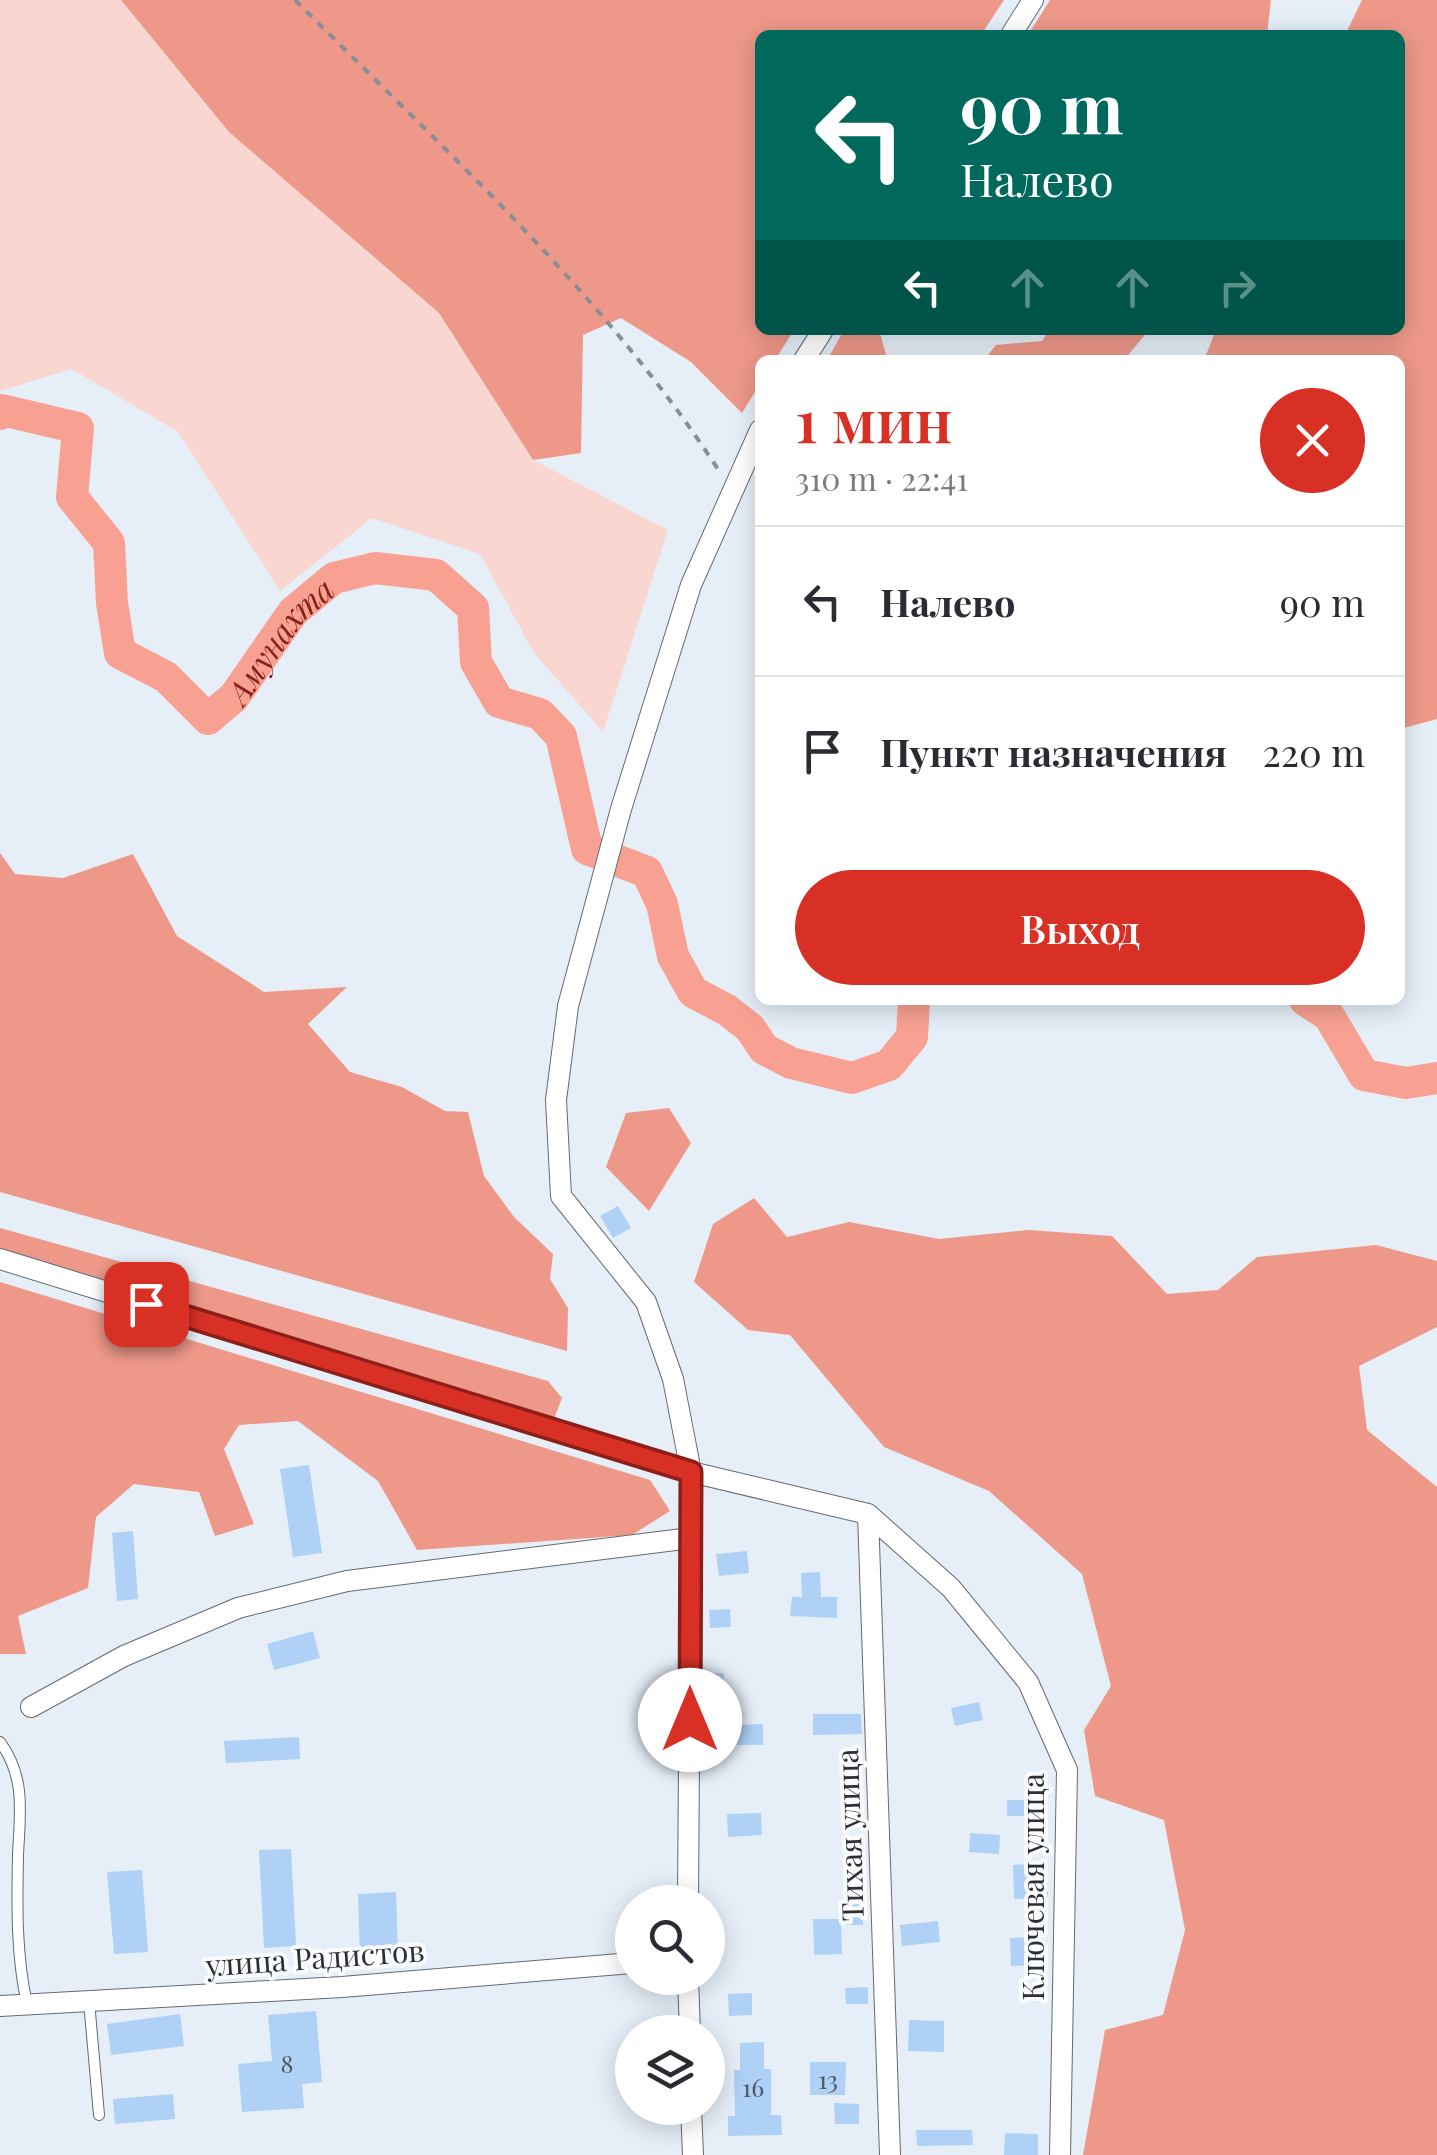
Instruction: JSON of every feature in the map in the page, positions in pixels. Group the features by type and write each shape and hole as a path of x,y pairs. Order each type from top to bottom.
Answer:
{"street":[{"path":"1014,30 1033,0"},
{"path":"688,1885 691,1472 673,1378 646,1302 561,1196 556,1100 568,1006 621,810 690,585 755,441"},
{"name":"Ключевая улица","path":"0,1259 691,1472 868,1514 951,1588 1028,1682 1067,1770 1060,2155"},
{"name":"Тихая улица","path":"868,1514 890,2155"},
{"path":"30,1707 124,1656 238,1608 347,1581 690,1538"},
{"name":"улица Радистов","path":"0,2006 342,1988 615,1964"},
{"path":"692,2125 692,2155"}],"lane":[{"path":"0,1742 10,1756 23,1802 18,1852 19,1968 27,2004"},
{"path":"89,2000 99,2115"}],"path":[{"path":"295,0 558,268 678,406 732,491"}],"shaded area":[{"path":"0,0 121,0 229,132 439,313 533,460 668,530 603,732 534,653 480,554 372,518 280,591 178,432 72,369 0,391"},
{"path":"121,0 1004,0 984,30 755,30 755,335 791,335 778,355 755,355 755,392 742,413 691,362 621,318 583,335 581,453 533,460 439,313 229,132"},
{"path":"1050,0 1271,0 1268,30 1031,30"},
{"path":"1362,0 1437,0 1437,719 1405,728 1405,355 1206,355 1214,335 1405,335 1405,30 1347,30"},
{"path":"841,335 880,335 886,354 885,355 830,355"},
{"path":"1046,335 1145,335 1128,355 988,355 996,345 1042,341"},
{"path":"0,853 15,874 63,878 133,854 177,936 264,992 347,987 308,1024 350,1072 402,1087 445,1111 468,1112 484,1176 514,1217 553,1254 550,1279 568,1308 567,1351 0,1192"},
{"path":"669,1108 691,1143 649,1211 606,1167 626,1113"},
{"path":"754,1198 787,1237 849,1222 939,1239 1029,1230 1112,1236 1167,1294 1218,1290 1257,1257 1376,1245 1437,1261 1437,1327 1359,1366 1367,1430 1437,1487 1437,2155 1083,2155 1105,2030 1163,2015 1185,1930 1164,1820 1095,1796 1084,1730 1111,1686 1082,1574 989,1491 884,1447 790,1335 748,1330 694,1282 713,1224"},
{"path":"0,1228 548,1381 562,1398 554,1419 0,1249"},
{"path":"0,1282 650,1480 670,1511 632,1535 417,1550 378,1481 298,1421 239,1425 224,1449 254,1524 215,1536 199,1492 134,1484 96,1517 88,1588 18,1616 26,1654 0,1654"}],"building":[{"path":"618,1206 631,1228 613,1238 600,1216"},
{"path":"309,1465 322,1553 293,1557 280,1469"},
{"path":"133,1531 138,1599 117,1601 112,1533"},
{"path":"747,1551 749,1573 719,1576 716,1554"},
{"path":"820,1572 821,1597 837,1597 837,1618 790,1616 792,1597 802,1597 801,1573"},
{"path":"730,1609 731,1627 710,1628 709,1610"},
{"path":"313,1631 320,1658 274,1670 267,1644"},
{"path":"703,1673 724,1673 724,1704 703,1704"},
{"path":"979,1702 983,1720 955,1726 951,1708"},
{"path":"813,1714 861,1714 862,1734 813,1735"},
{"path":"763,1724 763,1745 737,1745 737,1725"},
{"path":"299,1737 300,1759 226,1763 224,1741"},
{"path":"1007,1800 1028,1800 1028,1816 1007,1816"},
{"path":"761,1813 762,1835 728,1837 727,1814"},
{"path":"970,1833 1000,1835 999,1854 969,1852"},
{"path":"291,1849 296,1946 264,1948 259,1850"},
{"path":"1047,1863 1048,1898 1014,1899 1013,1865"},
{"path":"142,1870 148,1952 114,1954 107,1872"},
{"path":"396,1892 398,1954 360,1955 358,1894"},
{"path":"862,1904 863,1925 846,1925 845,1905"},
{"path":"813,1919 841,1919 842,1954 814,1955"},
{"path":"938,1921 940,1942 902,1946 900,1925"},
{"path":"1040,1937 1041,1965 1011,1966 1010,1938"},
{"path":"868,1987 868,2004 846,2004 845,1988"},
{"path":"752,1993 752,2015 729,2016 728,1994"},
{"path":"316,2011 322,2082 302,2084 304,2108 242,2112 238,2064 272,2061 268,2015"},
{"path":"180,2014 184,2046 111,2055 107,2024"},
{"path":"909,2020 944,2021 944,2052 908,2051"},
{"path":"764,2042 764,2069 771,2069 771,2115 781,2115 782,2135 728,2136 728,2116 735,2116 734,2070 740,2070 740,2043"},
{"path":"810,2062 846,2062 845,2095 810,2095"},
{"path":"173,2094 175,2119 115,2124 113,2099"},
{"path":"834,2103 859,2104 859,2124 835,2124"},
{"path":"916,2130 972,2130 973,2145 917,2146"},
{"path":"1005,2133 1038,2134 1038,2155 1004,2155"}],"waterway":[{"name":"Амунахта","path":"0,414 2,410 78,428 72,497 109,543 120,653 166,677 208,719 234,697 293,612 334,578 375,568 436,575 473,608 476,662 499,702 540,714 561,736 587,849 647,872 662,904 673,956 693,992 750,1028 764,1049 791,1063 852,1078 889,1065 912,1037 914,1005"},
{"name":"Амунахта","path":"1312,1005 1329,1016 1364,1075 1406,1083 1437,1078"}],"route":[{"path":"146,1304 691,1472 690,1720"}]}
